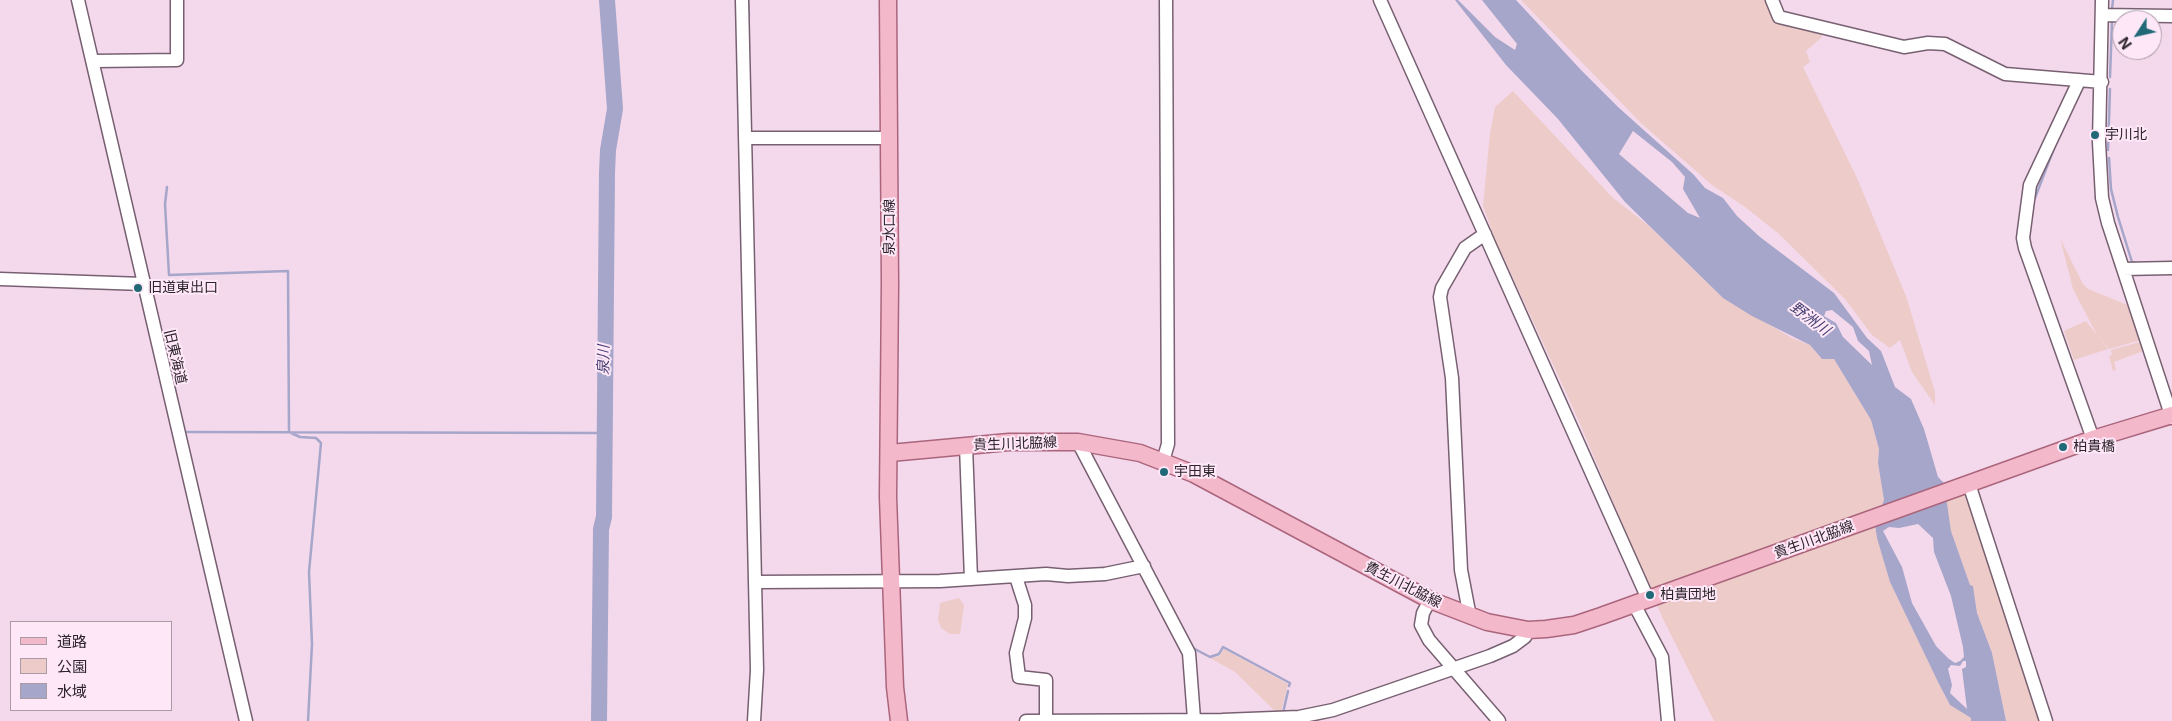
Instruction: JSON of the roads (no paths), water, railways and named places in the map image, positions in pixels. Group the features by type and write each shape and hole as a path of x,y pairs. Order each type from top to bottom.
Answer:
{"main road":[{"name":"泉水口線","path":"888,0 890,453"},
{"name":"貴生川北脇線","path":"890,453 1009,442 1078,442 1116,448 1163,461 1194,474 1430,600 1487,622 1528,630 1574,625 1713,577 2093,439 2172,416"},
{"path":"890,453 890,581 895,687 899,721"}],"street":[{"name":"旧東海道","path":"78,0 94,62 143,284 246,721"},
{"path":"94,62 177,60 177,0"},
{"path":"742,0 757,670 754,721"},
{"path":"1163,461 1168,444 1166,0"},
{"path":"1380,0 1485,234 1641,602 1662,657 1668,721"},
{"path":"1772,0 1779,18 1904,47 1928,43 1945,44 1989,68 2013,76 2102,82"},
{"path":"2102,0 2102,82 2099,142 2102,198 2123,269 2172,416"},
{"path":"2102,15 2172,16"},
{"path":"2079,81 2030,185 2023,238 2093,439"},
{"path":"745,138 889,138"},
{"path":"1470,616 1461,560 1452,378 1440,297 1465,248 1485,234"},
{"path":"2123,269 2172,268"},
{"path":"0,279 143,284"},
{"path":"1078,442 1189,653 1194,719"},
{"path":"966,446 971,579"},
{"path":"1964,486 2046,721"},
{"path":"755,582 971,579 1046,574 1068,576 1105,574 1144,566"},
{"path":"1016,577 1025,605 1025,618 1016,652 1019,678 1046,680 1046,721"},
{"path":"1430,600 1423,613 1422,625 1429,640 1499,721"},
{"path":"1026,721 1300,719 1333,710 1454,669 1513,646 1525,637 1528,630"}],"water":[{"name":"野洲川","path":"1455,0 1458,0 1495,37 1515,50 1517,44 1482,0 1516,0 1618,107 1694,175 1705,188 1723,198 1737,216 1760,237 1834,293 1867,338 1881,351 1895,387 1911,399 1924,429 1938,477 1944,483 1951,531 1970,585 1973,586 1977,613 1992,653 2006,721 1971,721 1971,718 1950,705 1890,582 1877,538 1875,524 1884,500 1878,463 1879,449 1871,420 1834,359 1822,359 1810,345 1752,316 1723,298 1625,202 1558,119 1506,65","holes":["1633,131 1672,162 1685,177 1683,189 1700,218 1688,213 1619,154","1832,310 1853,327 1858,341 1869,351 1872,365 1843,337 1836,323 1824,316 1826,311","1918,524 1933,538 1934,552 1951,596 1963,647 1964,657 1960,661 1955,663 1936,646 1912,603 1902,567 1883,531 1889,527 1899,528","1963,661 1966,661 1966,667 1962,669 1967,709 1950,693 1952,685 1948,669 1951,665 1960,666"]}],"waterway":[{"name":"泉川","path":"599,721 601,529 604,517 607,173 608,150 615,109 607,0"},
{"path":"748,0 749,16"},
{"path":"2112,9 2113,0"},
{"path":"2110,77 2112,22"},
{"path":"2108,150 2110,89"},
{"path":"2035,198 2056,143"},
{"path":"2109,158 2111,189 2118,217 2132,262 2137,263"},
{"path":"167,187 165,204 169,275 288,271 289,432"},
{"path":"183,432 605,433"},
{"path":"289,432 300,437 316,438 321,443 309,572 312,644 308,721"},
{"path":"1191,647 1210,657 1219,654 1223,647 1290,683 1289,686"},
{"path":"1283,713 1288,691"}],"place":[{"name":"宇川北","path":"2095,135"},
{"name":"旧道東出口","path":"138,288"},
{"name":"柏貴橋","path":"2063,447"},
{"name":"宇田東","path":"1164,472"},
{"name":"柏貴団地","path":"1650,595"}]}
